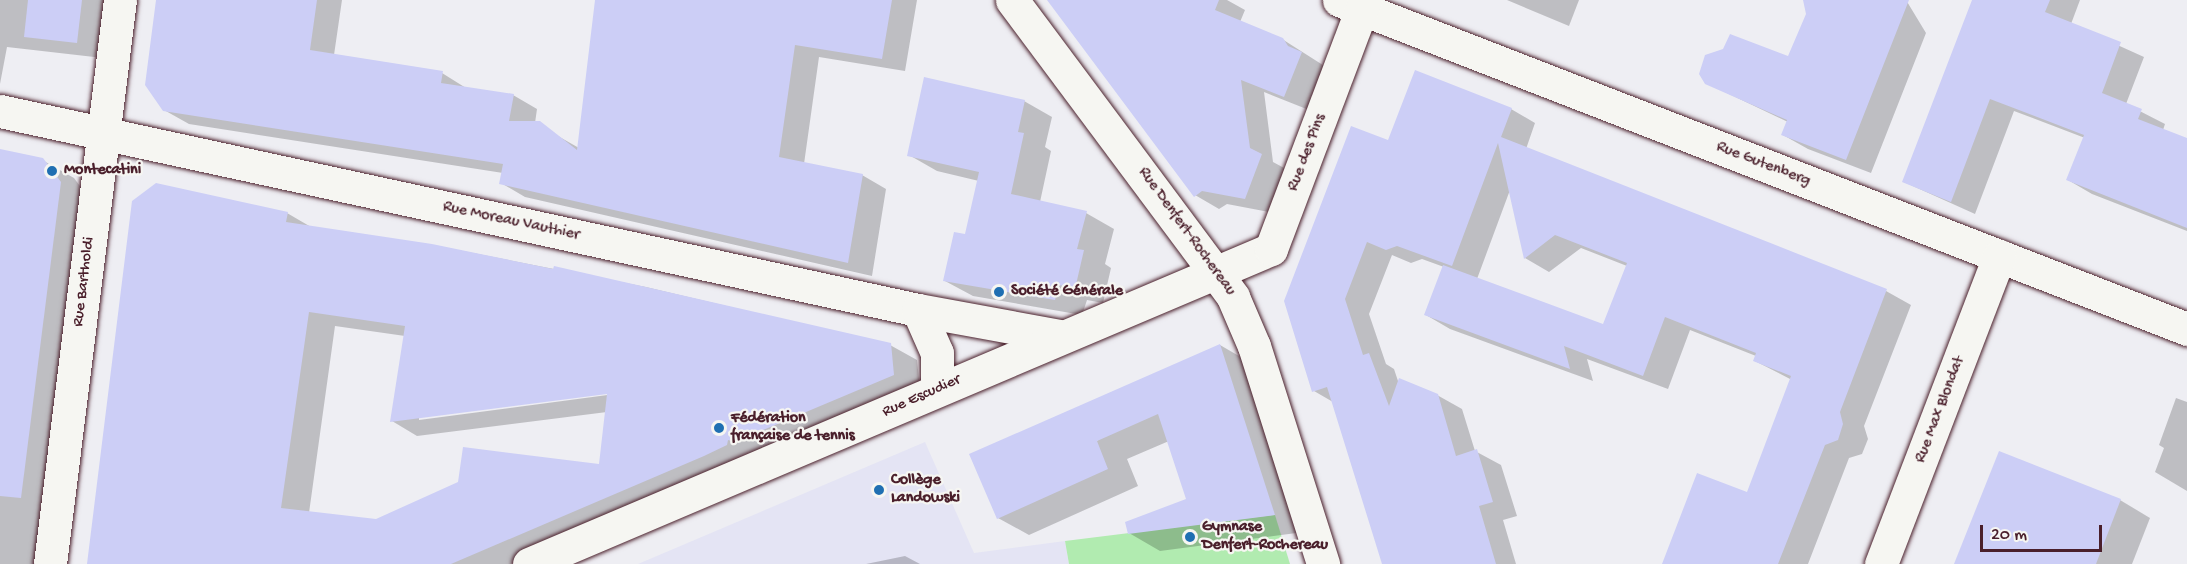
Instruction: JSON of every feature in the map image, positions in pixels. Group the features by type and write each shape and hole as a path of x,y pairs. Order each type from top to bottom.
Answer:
{"street":[{"name":"Rue Bartholdi","path":"50,564 120,0"},
{"name":"Rue Denfert-Rochereau","path":"1012,0 1233,297 1254,346 1323,564"},
{"name":"Rue des Pins","path":"1215,272 1271,249 1355,3"},
{"name":"Rue Gutenberg","path":"1355,3 2187,329"},
{"name":"Rue Moreau Vauthier","path":"0,111 918,310 1060,336"},
{"name":"Rue Max Blondat","path":"1881,564 1999,256"},
{"name":"Rue Escudier","path":"529,564 1060,336 1215,272"},
{"path":"918,310 937,352 938,390"}],"shaded area":[{"name":"Collège Landowski","path":"925,442 974,553 1065,541 1069,564 638,564"}],"green space":[{"name":"Gymnase Denfert-Rochereau","path":"1275,515 1290,564 1069,564 1065,541"}],"building":[{"path":"28,0 82,0 77,43 24,37"},
{"path":"156,0 317,0 310,50 443,71 441,83 514,94 509,121 540,121 577,150 595,0 892,0 882,59 795,45 779,157 863,174 848,263 499,184 503,164 163,111 145,85"},
{"path":"1047,0 1219,0 1215,10 1283,38 1288,46 1302,52 1284,97 1241,80 1250,148 1262,154 1245,199 1202,191 1194,197"},
{"path":"1803,0 1909,0 1846,160 1781,135 1787,120 1705,84 1699,74 1705,55 1723,49 1730,34 1788,56 1806,14"},
{"path":"1972,0 2050,0 2045,12 2121,42 2102,93 2142,109 2138,119 2187,138 2187,228 2066,180 2084,135 1990,99 1951,202 1902,182"},
{"path":"1415,70 1512,108 1501,137 1887,289 1840,412 1843,424 1838,440 1825,445 1778,564 1662,564 1697,473 1747,492 1791,376 1753,361 1756,353 1665,317 1643,376 1564,346 1570,369 1424,315 1443,265 1603,324 1627,263 1555,235 1524,259 1498,143 1452,266 1397,246 1386,250 1367,242 1345,299 1363,355 1369,353 1389,406 1399,378 1438,394 1456,456 1477,449 1493,502 1479,506 1496,564 1382,564 1327,387 1312,392 1284,301 1351,126 1388,140"},
{"path":"924,77 1025,100 1018,132 1024,133 1011,194 1087,211 1077,249 1084,250 1075,289 1059,285 1055,300 943,281 954,232 965,234 979,172 907,156"},
{"path":"0,149 43,158 61,182 21,498 0,496"},
{"path":"156,183 288,212 286,222 432,244 553,269 554,266 891,343 894,375 735,442 728,440 727,445 704,456 451,564 87,564 132,201","holes":["309,312 405,326 390,422 607,394 599,464 463,447 458,482 376,519 281,508"]},
{"path":"1220,344 1275,515 1128,534 1125,522 1186,499 1158,414 1097,441 1108,469 997,519 969,454"},
{"path":"1999,451 2121,499 2096,564 1954,564"}],"place":[{"name":"Montecatini","path":"52,171"},
{"name":"Société Générale","path":"999,292"},
{"name":"Fédération française de tennis","path":"719,428"},
{"name":"Collège Landowski","path":"879,490"},
{"name":"Gymnase Denfert-Rochereau","path":"1190,537"}]}
